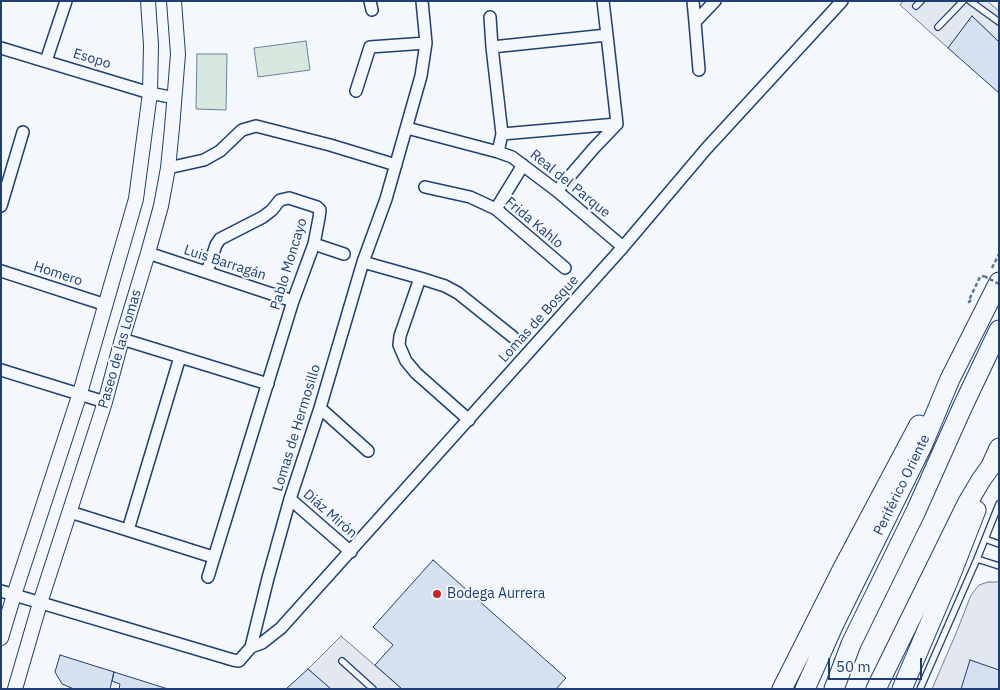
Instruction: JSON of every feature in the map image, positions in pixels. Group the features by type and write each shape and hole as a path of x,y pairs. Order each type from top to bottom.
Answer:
{"highway":[{"name":"Periférico Oriente","path":"805,689 834,624 922,446 994,280"},
{"path":"834,689 851,644 916,511 999,330"},
{"path":"782,689 908,445 937,393 950,379"},
{"path":"902,689 951,574 999,448"},
{"path":"876,689 968,502 991,466"}],"street":[{"path":"46,61 66,1"},
{"name":"Paseo de las Lomas","path":"1,638 8,593 80,393 136,198 150,93 151,45 148,1"},
{"name":"Paseo de las Lomas","path":"15,689 40,603 105,402 160,206 168,168 175,98 178,54 174,1"},
{"name":"Lomas de Hermosillo","path":"251,647 290,499 320,408 363,262 386,199 421,76 426,44 422,1"},
{"path":"603,1 617,124"},
{"path":"693,1 699,70"},
{"path":"695,22 715,1"},
{"name":"Lomas de Bosque","path":"251,647 262,642 281,628 351,552 623,247 706,149 842,1"},
{"path":"490,18 502,134 498,152"},
{"path":"492,47 607,35"},
{"path":"356,91 370,47 426,44"},
{"name":"Esopo","path":"1,48 150,93 175,98"},
{"path":"502,134 617,124"},
{"path":"557,192 617,124"},
{"path":"168,168 204,160 220,151 242,130 256,126 330,145 396,165"},
{"name":"Real del Parque","path":"407,128 512,157 623,247"},
{"path":"1,206 23,132"},
{"path":"496,209 523,165"},
{"name":"Frida Kahlo","path":"425,187 470,198 496,209 565,268"},
{"name":"Pablo Moncayo","path":"207,272 216,245 220,239 263,217 280,200 289,198 317,207 320,210 314,244 293,301 208,577"},
{"path":"314,244 344,254"},
{"name":"Luis Barragán","path":"148,253 293,301"},
{"path":"363,262 420,278 458,292 513,337"},
{"name":"Homero","path":"1,271 106,305"},
{"path":"420,278 400,336 399,345 406,361 416,373 469,420"},
{"path":"122,340 268,384"},
{"path":"128,530 180,357"},
{"path":"1,370 105,402"},
{"path":"320,408 368,450"},
{"name":"Diáz Mirón","path":"290,499 351,552"},
{"path":"70,512 213,557"},
{"path":"8,593 233,660 239,661 242,659 251,647"}],"lane":[{"path":"938,27 963,1"},
{"path":"970,1 999,22"},
{"path":"920,689 999,504"},
{"path":"985,539 999,544"},
{"path":"977,559 999,566"},
{"path":"342,661 373,689"}],"shaded area":[{"path":"903,1 987,1 999,11 999,42 972,16 948,48 900,5"},
{"path":"306,41 310,70 258,77 254,48"},
{"path":"197,54 227,54 226,110 196,109"},
{"path":"988,582 999,582 999,689 932,689 971,595 979,585"},
{"path":"341,636 402,689 331,689 308,669"}],"building":[{"path":"972,16 999,42 999,93 948,48"},
{"name":"Bodega Aurrera","path":"433,560 566,678 556,689 402,689 375,665 393,645 373,627"},
{"path":"60,655 114,672 110,689 74,689 62,684 55,672"},
{"path":"970,660 999,670 999,689 961,689"},
{"path":"308,669 331,689 286,689"},
{"path":"114,672 168,689 119,689 120,684 112,681"}],"place":[{"name":"Bodega Aurrera","path":"437,594"}]}
